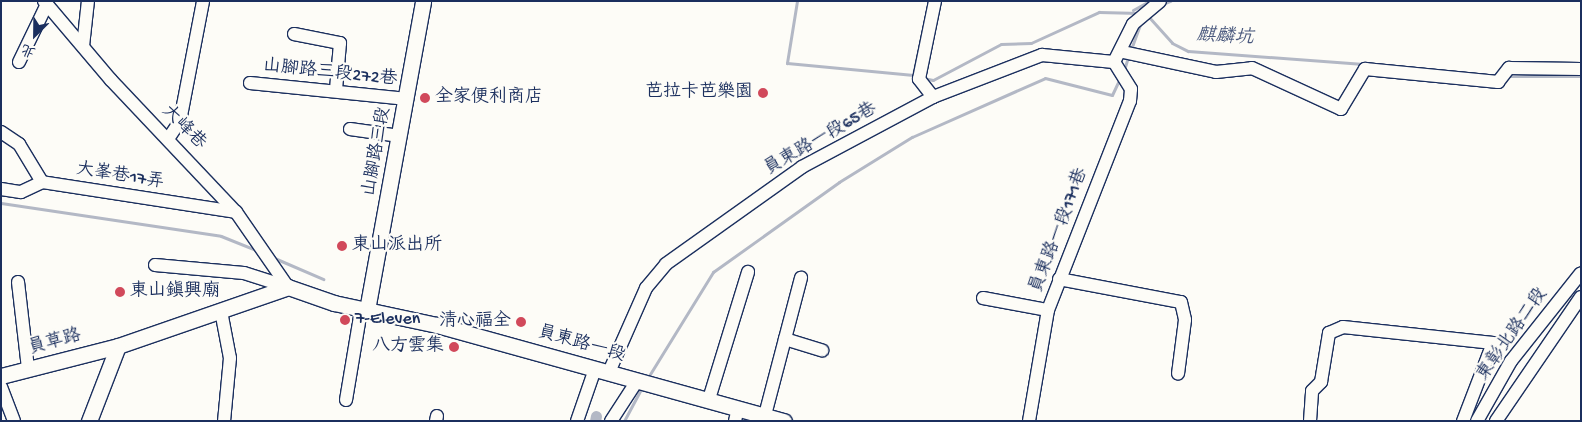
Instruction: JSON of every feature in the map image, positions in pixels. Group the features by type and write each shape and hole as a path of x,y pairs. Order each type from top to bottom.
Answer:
{"main road":[{"name":"山腳路三段","path":"367,310 423,1"},
{"name":"員東路一段","path":"288,287 367,310 709,399 736,414 765,415 784,421"},
{"name":"員草路","path":"1,376 118,346 288,287"},
{"path":"89,421 118,346"}],"street":[{"path":"83,46 88,1"},
{"path":"168,139 180,121 203,1"},
{"path":"933,97 919,78 936,1"},
{"path":"1114,62 1123,52 1133,24 1160,1"},
{"path":"19,62 45,3"},
{"name":"大峰巷","path":"45,3 236,212 288,287"},
{"path":"294,34 340,43 336,90"},
{"path":"1123,52 1216,72 1252,68 1341,109 1365,69 1498,82 1509,68 1581,69"},
{"name":"員東路一段65巷","path":"577,421 646,288 666,264 802,167 933,97 1042,55 1114,62"},
{"name":"員東路一段171巷","path":"1029,421 1048,310 1130,101 1131,89 1114,62"},
{"name":"山腳路三段272巷","path":"250,83 336,90 406,99"},
{"path":"350,129 400,136"},
{"path":"1,132 19,144 42,182 21,192 1,189"},
{"name":"大峯巷17弄","path":"42,182 236,212"},
{"path":"155,265 244,273 288,287"},
{"path":"709,399 748,272"},
{"name":"東彰北路二段","path":"1477,421 1511,361 1581,273"},
{"path":"765,415 801,278"},
{"path":"1059,279 1181,302 1185,320 1178,374"},
{"path":"18,282 28,369"},
{"name":"東彰北路二段","path":"1496,421 1581,297"},
{"path":"983,298 1048,310"},
{"path":"221,310 230,358 224,421"},
{"path":"346,400 360,316 367,310"},
{"path":"1310,421 1312,391 1321,382 1329,333 1343,327 1493,343 1463,421"},
{"path":"785,339 822,350"},
{"path":"611,421 637,381"},
{"path":"1,387 14,421"}],"waterway":[{"path":"797,1 787,63 913,75"},
{"name":"麒麟坑","path":"917,76 913,75 929,1"},
{"path":"1133,10 1149,1"},
{"path":"1162,4 1170,1"},
{"name":"麒麟坑","path":"923,78 933,80 1001,44 1031,43 1099,12 1140,13"},
{"name":"麒麟坑","path":"1148,16 1172,43 1188,51 1364,64"},
{"path":"1130,52 1140,25"},
{"path":"1124,70 1128,57"},
{"name":"麒麟坑","path":"1508,76 1581,76"},
{"path":"647,379 713,272 839,182 912,137 1045,78 1112,95 1120,78"},
{"path":"1,203 221,236 258,251"},
{"path":"272,257 323,279"},
{"path":"624,421 643,386"},
{"path":"595,421 596,416"}],"place":[{"name":"芭拉卡芭樂園","path":"763,93"},
{"name":"全家便利商店","path":"425,98"},
{"name":"東山派出所","path":"342,246"},
{"name":"東山鎮興廟","path":"120,292"},
{"name":"7-Eleven","path":"345,320"},
{"name":"清心福全","path":"521,322"},
{"name":"八方雲集","path":"454,347"}]}
